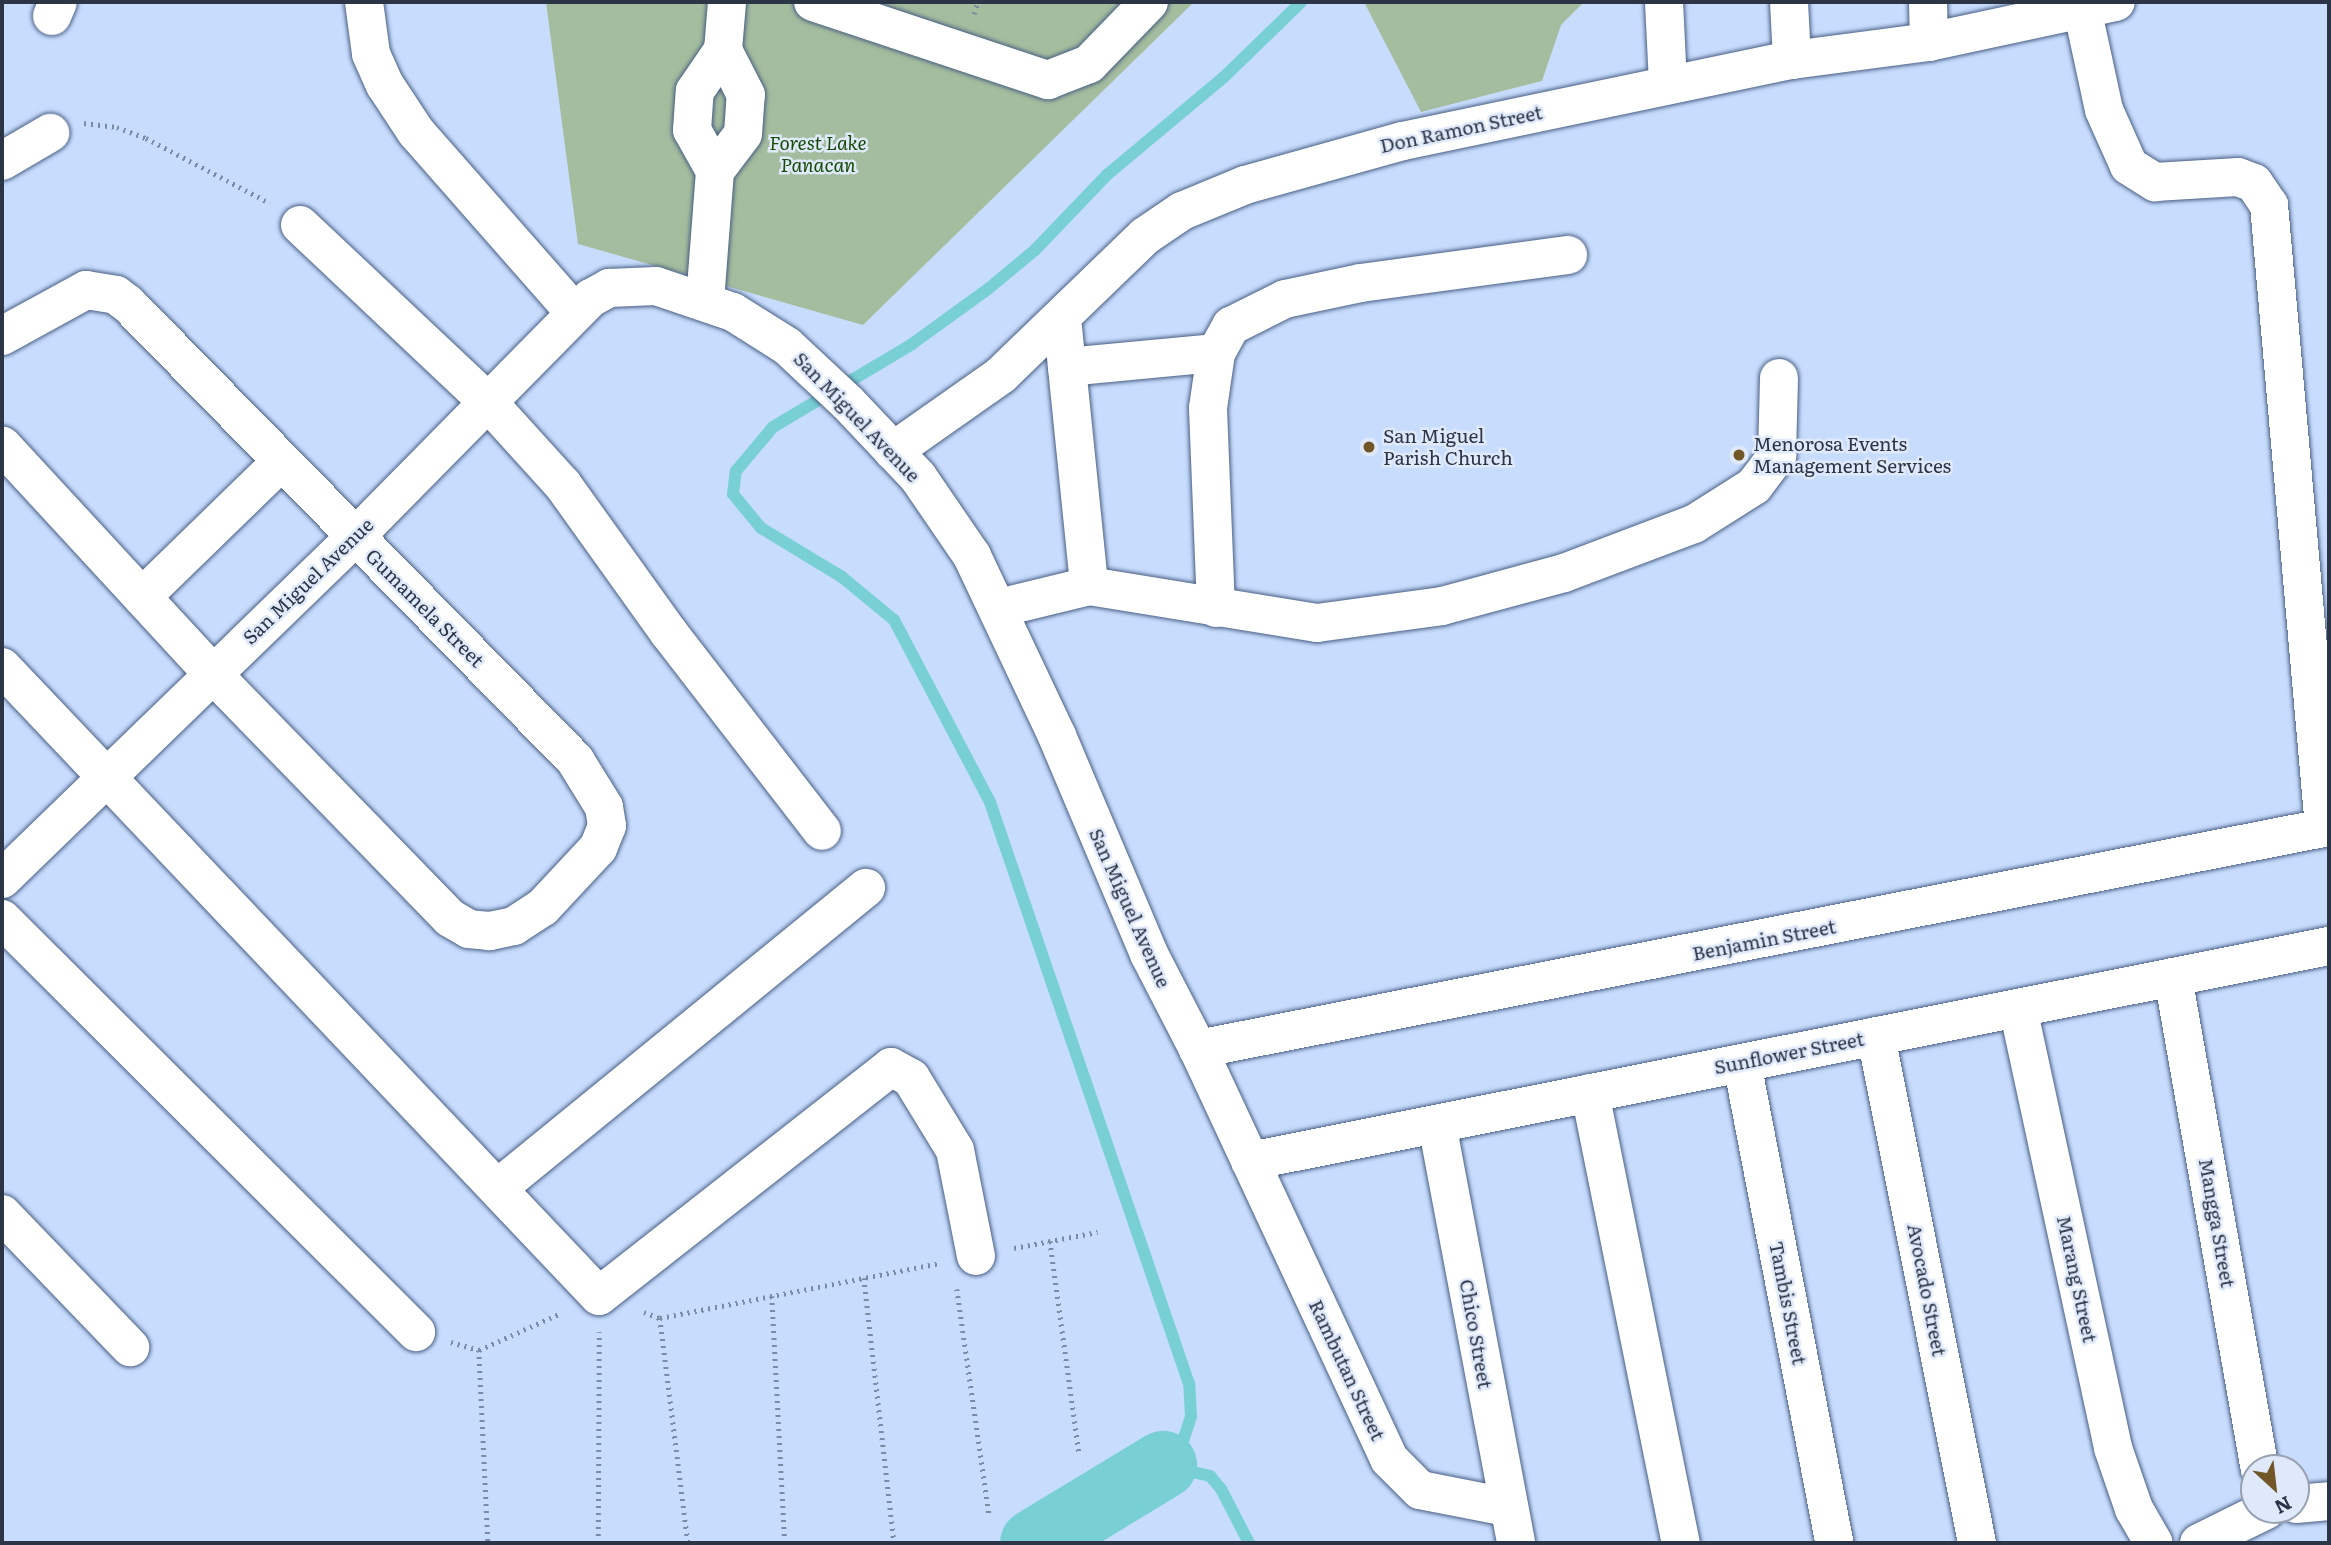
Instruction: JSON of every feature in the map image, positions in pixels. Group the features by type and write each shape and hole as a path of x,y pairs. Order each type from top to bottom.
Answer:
{"street":[{"path":"364,2 371,54 385,85 416,132 574,312"},
{"path":"715,171 692,130 695,91 723,50 727,2"},
{"path":"813,2 1048,80 1089,64 1149,2"},
{"path":"1664,2 1668,85"},
{"path":"1789,2 1792,60"},
{"path":"1928,2 1929,42"},
{"path":"2073,7 2104,110 2129,166 2155,183 2238,177 2254,183 2269,205 2327,828"},
{"name":"Don Ramon Street","path":"893,451 979,392 1062,318 1145,236 1182,211 1245,185 1357,151 1792,60 1929,42 2073,7"},
{"path":"705,301 715,171 743,134 746,95 723,50"},
{"path":"2,161 50,133"},
{"path":"300,225 486,400 563,485 663,625 822,831"},
{"path":"1216,608 1208,408 1216,353 1231,327 1286,299 1361,283 1568,255"},
{"name":"San Miguel Avenue","path":"2,879 355,537 574,312 609,288 632,284 656,286 705,301 755,324 813,368 893,451 940,508 999,608 1115,879 1250,1161"},
{"name":"Gumamela Street","path":"2,336 69,297 101,290 128,304 575,760 599,796 607,826 579,872 543,907 514,926 490,931 469,929 450,918 213,674"},
{"path":"1062,318 1089,586"},
{"path":"1067,367 1216,353"},
{"path":"999,608 1089,586 1317,623 1442,606 1564,573 1694,524 1754,486 1777,455 1779,378"},
{"path":"2,445 213,674"},
{"path":"142,597 281,462"},
{"path":"2,667 599,1296 891,1067 911,1078 955,1150 964,1258"},
{"name":"Benjamin Street","path":"1198,1049 2327,828"},
{"path":"499,1188 866,888"},
{"path":"2,919 416,1332"},
{"name":"Sunflower Street","path":"1250,1161 2329,948"},
{"name":"Mangga Street","path":"2173,977 2258,1454"},
{"name":"Marang Street","path":"2018,1008 2113,1448 2134,1509 2154,1543"},
{"name":"Avocado Street","path":"1876,1036 1977,1543"},
{"name":"Tambis Street","path":"1742,1063 1834,1543"},
{"path":"1590,1093 1681,1543"},
{"name":"Chico Street","path":"1437,1124 1507,1507 1516,1543"},
{"name":"Rambutan Street","path":"1250,1161 1389,1459 1420,1490 1507,1507"},
{"path":"2,1214 130,1347"},
{"path":"2310,1503 2329,1502"},
{"path":"2199,1543 2240,1523"}],"path":[{"path":"50,133 89,122 117,127 263,198 300,225"},
{"path":"416,1332 479,1350 599,1296 660,1318 1097,1232"},
{"path":"1050,1241 1079,1453"},
{"path":"964,1258 989,1514"},
{"path":"864,1278 894,1543"},
{"path":"598,1543 599,1296"},
{"path":"772,1296 785,1543"},
{"path":"660,1318 688,1543"},
{"path":"479,1350 488,1543"}],"green space":[{"name":"Forest Lake Panacan","path":"546,2 1194,2 863,325 578,244"},
{"path":"1364,2 1584,2 1561,25 1542,81 1421,112"}],"waterway":[{"path":"1249,1543 1221,1489 1210,1476 1163,1465 1184,1438 1191,1417 1189,1384 990,802 894,620 842,577 761,528 733,494 736,471 773,427 912,344 988,289 1035,250 1108,174 1224,77 1301,2"},
{"path":"1034,1543 1163,1465"}],"place":[{"name":"San Miguel Parish Church","path":"1369,447"},
{"name":"Menorosa Events Management Services","path":"1739,455"}]}
